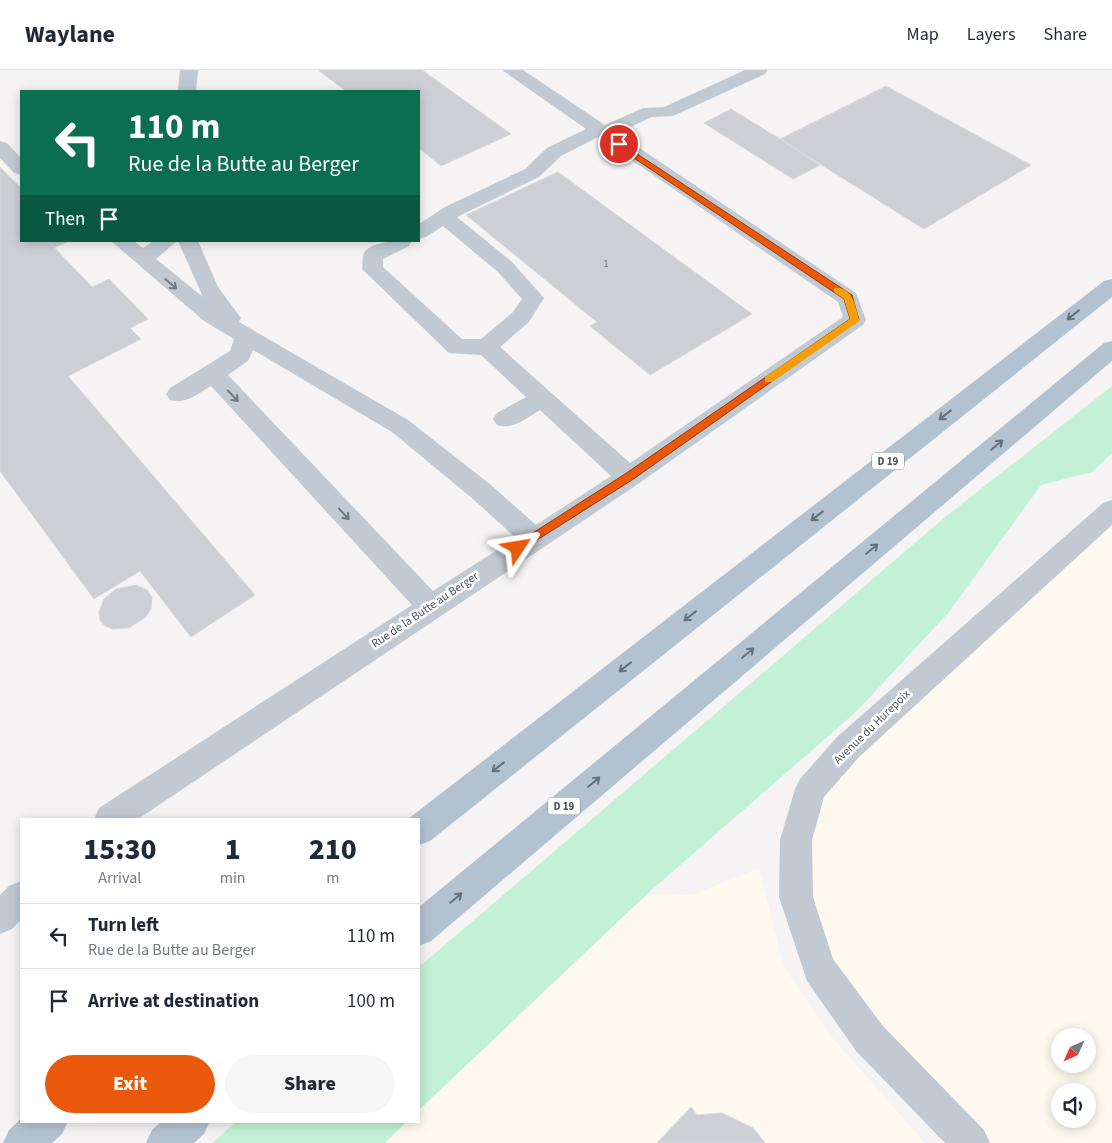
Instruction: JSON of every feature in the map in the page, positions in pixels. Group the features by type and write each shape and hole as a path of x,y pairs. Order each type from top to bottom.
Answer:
{"main road":[{"name":"D 19","path":"420,829 1112,286"},
{"name":"D 19","path":"420,928 1112,349"},
{"path":"22,1143 47,1123"},
{"path":"165,1143 189,1123"}],"street":[{"path":"187,90 189,70"},
{"name":"Rue de la Butte au Berger","path":"112,818 532,538 629,477 855,320 848,298 511,70"},
{"path":"420,232 445,217 452,210 532,173 554,152 649,112 667,112 759,70"},
{"path":"0,147 20,168"},
{"path":"400,242 373,256 373,269 457,347 486,346 521,317 533,298 505,267 445,217"},
{"path":"122,242 212,316 400,426 482,492 532,538"},
{"path":"142,259 166,242"},
{"path":"188,242 208,289 223,310 247,335"},
{"path":"178,394 213,374 240,355 247,335"},
{"path":"486,346 541,399 629,477"},
{"path":"213,374 430,606"},
{"path":"505,419 541,399"},
{"name":"Avenue du Hurepoix","path":"971,1143 869,1038 819,969 796,897 796,840 811,789 848,747 1112,510"},
{"path":"0,895 20,881"},
{"path":"0,917 20,899"}],"shaded area":[{"path":"1112,505 1112,1143 974,1143 869,1038 796,897 811,789"},
{"path":"759,868 784,967 830,1035 925,1143 385,1143 405,1123 420,1123 420,1109 647,894 692,895"}],"green space":[{"path":"1112,386 1112,453 1092,472 1041,485 949,612 857,711 647,894 420,1109 420,966 944,518"},
{"path":"235,1123 405,1123 385,1143 212,1143"}],"building":[{"path":"318,70 422,70 511,134 441,166 420,149 420,90 345,90"},
{"path":"886,86 1031,165 924,229 780,139"},
{"path":"731,109 820,165 793,179 704,123"},
{"path":"0,167 20,187 20,242 49,242 92,287 109,279 148,319 130,328 141,339 68,376 255,595 191,637 140,571 94,599 0,471"},
{"path":"558,172 752,314 650,375 590,326 597,322 466,215"},
{"path":"49,242 67,242 54,248"},
{"path":"136,585 147,590 152,597 151,609 146,617 129,628 113,629 105,626 100,620 99,612 104,599 116,589"},
{"path":"691,1107 697,1115 722,1113 753,1128 765,1143 657,1143"}],"slow traffic":[{"path":"768,380 855,320 848,298 838,290"}],"route":[{"path":"518,548 629,477 855,320 848,298 619,144"}]}
